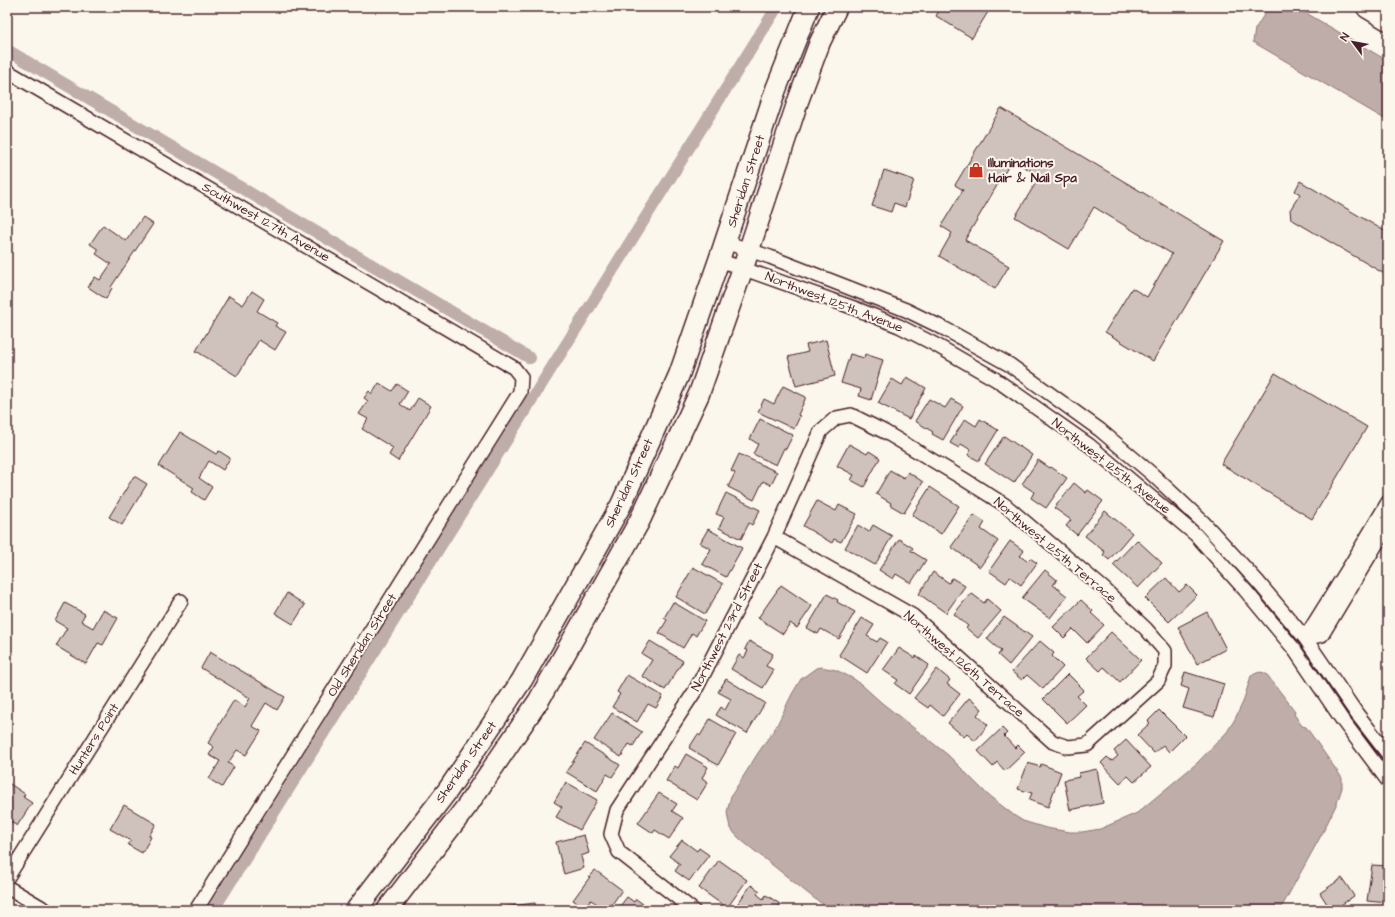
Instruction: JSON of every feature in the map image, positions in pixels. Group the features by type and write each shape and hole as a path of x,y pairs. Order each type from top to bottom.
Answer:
{"highway":[{"path":"1368,7 1388,19"}],"main road":[{"name":"Sheridan Street","path":"356,910 448,790 522,680 621,505 679,374 776,89 809,7"},
{"name":"Sheridan Street","path":"387,910 467,806 539,700 639,522 699,394 801,94 820,42 837,7"}],"street":[{"name":"Southwest 127th Avenue","path":"7,71 514,368 521,378"},
{"name":"Northwest 125th Avenue","path":"722,251 746,259 847,286 906,310 945,329 1010,365 1100,430 1152,474 1203,522 1258,582 1305,638 1357,714 1388,754"},
{"name":"Northwest 125th Avenue","path":"722,251 746,259 854,308 899,326 936,345 996,379 1089,446 1196,535 1240,584 1294,649 1343,721 1388,781"},
{"name":"Old Sheridan Street","path":"196,910 520,392 521,378"},
{"name":"Northwest 125th Terrace","path":"836,418 851,415 885,432 1005,505 1103,588 1146,629 1165,651 1165,666 1158,681 1087,744 1068,747"},
{"name":"Northwest 23rd Street","path":"693,910 619,852 611,834 617,810 695,691 774,537 820,431 836,418"},
{"path":"1305,638 1388,502"},
{"path":"1305,638 1322,635 1388,525"},
{"name":"Northwest 126th Terrace","path":"774,537 913,616 1053,742 1068,747"},
{"name":"Hunters Point","path":"7,878 181,601"},
{"path":"7,887 46,910"}],"shaded area":[{"path":"1269,7 1296,7 1388,61 1388,121 1253,42 1255,29"},
{"path":"821,667 836,670 854,679 948,755 988,795 1015,816 1023,821 1046,828 1070,832 1082,832 1100,829 1137,813 1197,763 1227,732 1243,702 1251,676 1260,672 1268,676 1295,711 1294,714 1302,726 1306,727 1342,778 1342,788 1337,803 1323,832 1280,910 832,910 815,899 741,840 730,827 727,812 731,796 776,727 801,679 816,668"}],"building":[{"path":"941,7 991,7 972,38 936,16"},
{"path":"1001,108 1224,241 1153,361 1105,332 1132,288 1147,297 1172,254 1094,207 1069,249 1015,217 1040,176 1012,160 965,240 1009,266 995,289 939,256 952,233 941,226 963,190 955,185"},
{"path":"884,170 914,180 905,207 894,203 891,212 872,206"},
{"path":"1300,181 1388,233 1388,276 1291,219 1290,210 1300,194 1295,191"},
{"path":"143,217 153,224 111,287 112,288 106,299 88,287 95,277 100,280 111,264 96,254 99,250 90,244 103,225 126,241"},
{"path":"252,291 264,299 257,311 277,323 275,326 286,332 275,350 259,340 237,376 196,351 229,296 243,305"},
{"path":"826,340 835,376 796,386 788,357 808,352 806,345"},
{"path":"850,354 864,358 865,354 883,360 871,400 859,396 861,389 841,383"},
{"path":"1275,373 1367,427 1312,519 1221,464"},
{"path":"907,377 926,388 909,419 878,403 892,379 902,385"},
{"path":"379,383 392,391 397,384 408,391 400,404 410,411 418,398 431,406 398,461 389,455 393,448 362,429 368,419 359,414 368,401 364,398 369,391 372,394"},
{"path":"783,386 806,397 794,429 758,412 764,399 774,404"},
{"path":"929,399 945,408 951,399 963,406 943,440 932,434 933,432 915,421"},
{"path":"760,419 793,435 786,449 784,448 776,465 753,454 758,444 750,439"},
{"path":"965,419 976,426 980,419 998,430 979,461 968,455 971,450 961,444 959,448 950,443"},
{"path":"180,432 216,454 219,451 230,458 223,470 209,461 199,478 212,487 204,500 192,492 194,488 159,466"},
{"path":"1004,436 1032,455 1014,483 985,464"},
{"path":"849,444 867,454 869,451 880,458 864,487 851,480 854,475 837,466"},
{"path":"739,454 777,472 771,485 763,481 754,500 728,487 735,473 731,471"},
{"path":"1038,460 1067,478 1046,508 1031,498 1034,492 1022,484"},
{"path":"890,470 904,478 908,472 923,482 904,513 890,505 891,503 876,494"},
{"path":"134,476 147,484 122,525 109,517"},
{"path":"1074,483 1086,493 1088,490 1103,501 1077,535 1066,526 1071,520 1054,508"},
{"path":"930,487 959,506 941,534 912,515"},
{"path":"726,493 760,510 752,525 749,523 741,539 719,528 724,517 716,514"},
{"path":"817,501 836,511 839,505 857,514 841,542 834,539 832,543 803,526"},
{"path":"1105,511 1132,533 1109,560 1103,555 1105,552 1085,536"},
{"path":"974,515 985,522 981,529 998,541 980,567 951,547"},
{"path":"858,525 869,532 873,525 892,536 875,565 845,548"},
{"path":"708,529 742,548 726,577 702,564 711,549 700,543"},
{"path":"899,539 913,548 911,551 926,560 911,583 896,574 893,579 879,570"},
{"path":"1137,540 1162,563 1138,588 1113,565"},
{"path":"1010,541 1024,551 1020,556 1027,561 1030,558 1037,563 1021,585 1010,577 1006,583 989,571"},
{"path":"693,567 723,584 705,614 676,597"},
{"path":"1045,570 1057,580 1053,585 1067,596 1050,618 1022,598"},
{"path":"933,572 949,583 952,578 965,586 946,613 919,594"},
{"path":"1166,578 1179,592 1187,585 1197,595 1169,622 1145,598"},
{"path":"781,585 812,606 797,628 790,623 783,634 758,618"},
{"path":"287,593 305,605 293,624 275,613"},
{"path":"971,593 984,603 987,599 1001,611 978,638 966,628 968,626 954,614"},
{"path":"827,594 838,600 837,602 855,612 839,639 821,629 818,634 807,628"},
{"path":"1081,600 1093,611 1091,613 1104,625 1087,643 1073,629 1064,638 1053,627"},
{"path":"673,602 705,621 696,636 692,633 683,648 659,633 667,620 664,618"},
{"path":"65,603 85,614 81,621 93,628 103,610 118,618 103,645 98,643 86,664 56,646 67,628 55,621"},
{"path":"1207,612 1226,649 1197,664 1178,627"},
{"path":"1004,617 1032,637 1009,665 998,655 1001,651 987,639"},
{"path":"862,618 874,625 867,636 877,642 880,638 887,642 867,673 839,655"},
{"path":"1111,632 1141,660 1120,682 1104,667 1100,671 1086,658"},
{"path":"650,641 683,661 665,690 642,676 652,660 642,654"},
{"path":"749,641 773,654 766,666 774,670 763,688 731,669 739,655 744,658 748,651 745,649"},
{"path":"1040,641 1054,653 1052,656 1063,667 1043,689 1027,675 1022,680 1012,672"},
{"path":"899,648 915,658 916,656 929,665 909,694 895,684 898,680 883,670"},
{"path":"210,652 285,697 277,710 266,703 252,726 261,731 246,755 237,750 228,763 234,767 222,787 209,779 220,761 209,755 214,747 208,743 234,700 245,707 250,698 201,668"},
{"path":"937,669 950,680 947,684 960,694 943,716 930,705 928,708 914,698"},
{"path":"1185,672 1224,684 1214,717 1183,708 1189,689 1181,686"},
{"path":"1068,674 1084,690 1077,696 1086,705 1067,723 1043,699"},
{"path":"627,675 663,696 656,708 648,704 637,722 612,707 620,694 617,692"},
{"path":"726,679 765,703 747,733 716,715 721,707 725,710 731,699 718,692"},
{"path":"969,698 982,709 977,715 988,725 975,741 967,734 964,737 948,723"},
{"path":"1159,710 1185,736 1169,752 1163,745 1154,753 1137,735 1150,723 1148,721"},
{"path":"612,713 642,732 633,746 629,744 621,757 594,740"},
{"path":"710,719 736,734 718,765 689,748 698,734 700,736"},
{"path":"1002,728 1007,733 1004,736 1015,748 1018,745 1025,752 1005,771 997,762 993,767 978,751"},
{"path":"1126,740 1151,767 1134,782 1128,776 1120,783 1101,763 1107,757 1112,761 1118,756 1114,751"},
{"path":"585,743 620,765 612,777 607,774 597,791 566,772"},
{"path":"686,754 708,767 702,778 708,782 697,800 666,781 675,766 678,768"},
{"path":"1028,763 1040,767 1041,764 1061,772 1048,807 1029,800 1032,793 1018,789"},
{"path":"1097,769 1103,803 1070,810 1064,780 1080,777 1079,773"},
{"path":"7,782 25,794 23,797 32,803 17,826 7,819"},
{"path":"566,782 597,800 580,830 556,817 562,807 554,802"},
{"path":"659,793 677,804 672,811 683,818 669,839 655,830 653,833 638,823"},
{"path":"124,805 156,824 142,853 128,845 131,841 110,829"},
{"path":"584,835 589,853 581,856 584,868 564,874 556,842"},
{"path":"682,840 697,851 699,848 709,855 689,881 675,871 680,864 669,856"},
{"path":"719,860 747,880 727,908 699,888"},
{"path":"1372,865 1388,866 1388,903 1367,901"},
{"path":"595,870 622,890 608,910 591,900 585,908 573,900"},
{"path":"1342,878 1354,896 1341,905 1345,910 1331,910 1320,893"},
{"path":"751,885 760,891 757,894 763,899 766,895 780,904 776,910 733,910"},
{"path":"627,897 634,902 636,899 643,904 640,910 617,910"},
{"path":"535,903 536,910 502,910 502,907"}],"waterway":[{"path":"213,910 777,7"},
{"path":"7,50 530,358"}],"place":[{"name":"Illuminations Hair & Nail Spa","path":"976,170"}]}
